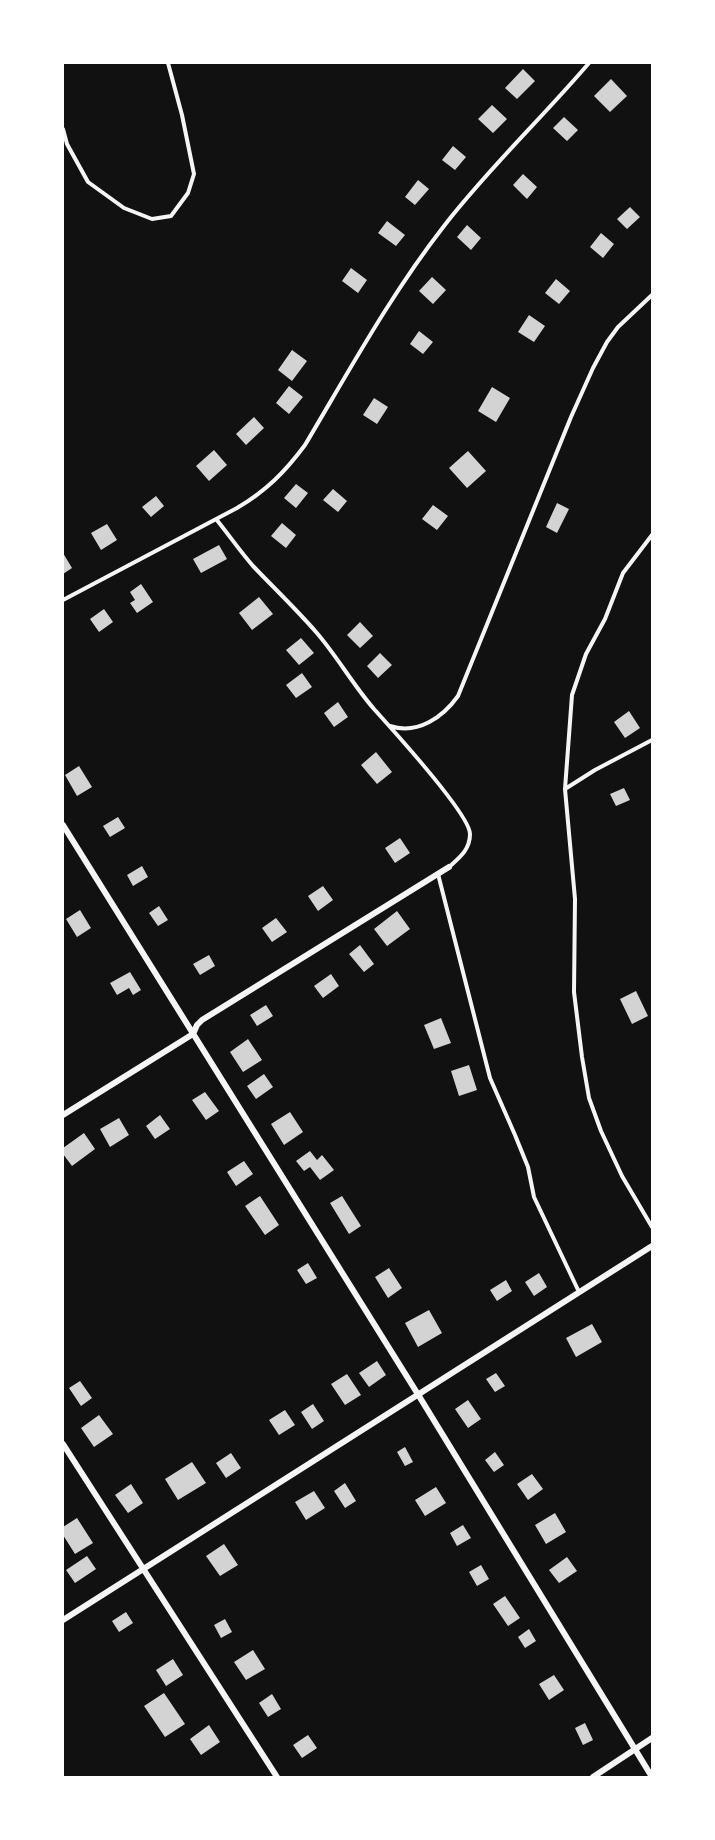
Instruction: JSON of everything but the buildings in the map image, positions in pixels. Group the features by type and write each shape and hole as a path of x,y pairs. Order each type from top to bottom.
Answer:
{"street":[{"path":"63,825 419,1396 652,1777"},
{"path":"63,1115 193,1034 202,1020 449,867"},
{"path":"63,1620 652,1246"},
{"path":"63,1444 277,1777"},
{"path":"593,1777 652,1738"}],"lane":[{"path":"63,129 67,144 88,182 124,208 152,219 171,216 188,194 194,174 168,63"},
{"path":"63,600 258,495 287,469 305,445 402,285 444,226 589,63"},
{"path":"390,726 408,729 428,723 441,716 458,696 593,368 618,327 652,295"},
{"path":"216,519 252,564 317,634 372,707 445,792 469,826 468,848 449,867"},
{"path":"652,535 623,573 605,619 586,654 572,695 565,789 575,899 574,992 589,1098 622,1176 652,1227"},
{"path":"565,789 595,770 652,740"},
{"path":"438,874 490,1078 528,1167 534,1197 579,1292"}]}
